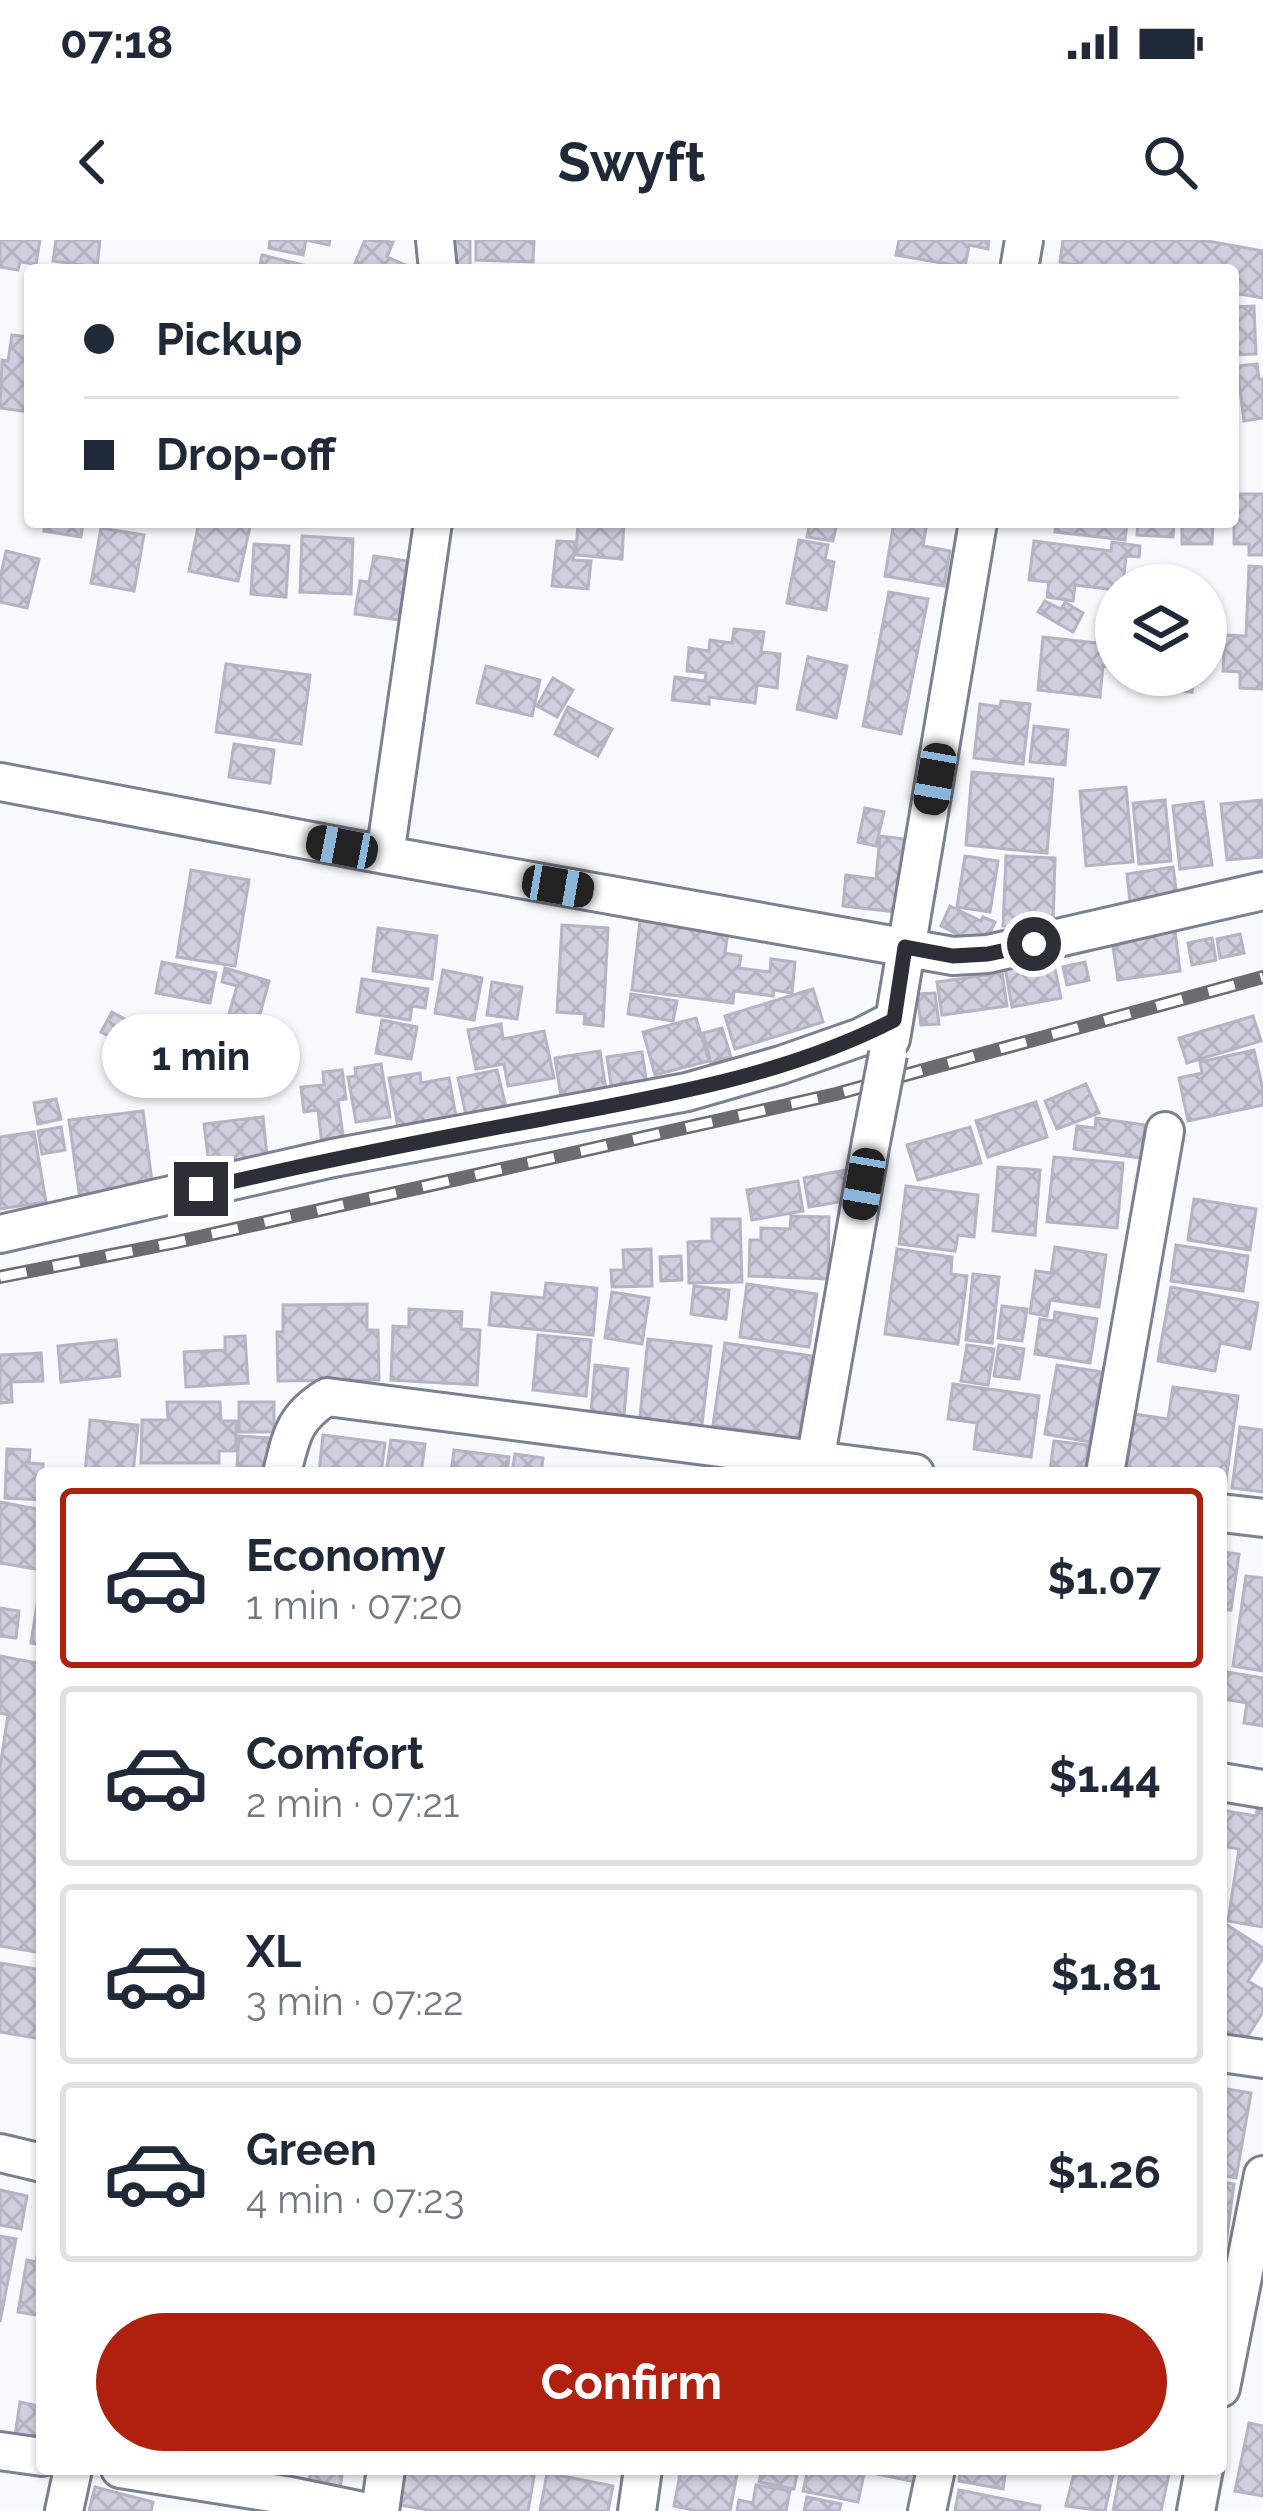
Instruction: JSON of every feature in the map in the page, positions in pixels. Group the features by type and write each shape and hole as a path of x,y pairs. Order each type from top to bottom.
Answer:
{"street":[{"path":"385,855 432,528"},
{"path":"284,1467 294,1427 327,1397 814,1467 977,528"},
{"path":"0,782 953,956 988,954 1263,891"},
{"path":"0,1234 333,1158 687,1092 861,1037 891,1037"},
{"path":"1106,1467 1165,1131"},
{"path":"1227,1514 1263,1518"},
{"path":"1227,1783 1263,1789"},
{"path":"1227,2054 1263,2059"},
{"path":"0,2153 36,2162"},
{"path":"1233,2363 1263,2175"},
{"path":"0,2451 36,2456"},
{"path":"64,2511 72,2475"},
{"path":"158,2475 363,2511"},
{"path":"380,2511 385,2475"},
{"path":"637,2511 642,2475"},
{"path":"927,2511 935,2475"},
{"path":"1196,2511 1203,2475"}],"building":[{"path":"0,240 40,240 36,264 20,262 18,270 0,267"},
{"path":"56,240 100,240 97,264 53,261"},
{"path":"270,240 306,240 303,255 269,248"},
{"path":"365,240 393,242 387,257 403,264 355,264"},
{"path":"443,240 470,240 470,264 443,264"},
{"path":"476,240 534,240 533,262 476,260"},
{"path":"899,240 989,240 988,249 969,245 966,264 896,255"},
{"path":"1063,240 1202,240 1263,251 1263,298 1239,294 1239,264 1060,262"},
{"path":"262,255 299,264 260,264"},
{"path":"1254,306 1256,354 1239,355 1239,307"},
{"path":"12,335 24,336 24,411 0,408 2,360 8,361"},
{"path":"1257,364 1259,379 1263,379 1263,418 1244,421 1239,366"},
{"path":"1239,494 1263,494 1263,555 1249,555 1249,544 1234,544"},
{"path":"44,528 82,528 81,537"},
{"path":"101,528 144,535 134,591 91,583"},
{"path":"198,528 250,528 238,581 189,571"},
{"path":"578,528 624,528 622,559 576,555"},
{"path":"809,528 836,528 833,541 807,537"},
{"path":"893,528 926,528 923,546 950,551 944,586 885,576"},
{"path":"1055,528 1126,528 1125,540 1055,532"},
{"path":"1138,528 1174,528 1173,537 1137,535"},
{"path":"1182,528 1213,528 1212,544 1182,544"},
{"path":"302,536 353,539 351,594 300,592"},
{"path":"799,540 828,545 825,560 834,562 826,610 787,603"},
{"path":"557,541 575,542 573,560 591,561 588,589 552,586"},
{"path":"1034,541 1111,551 1112,542 1140,546 1139,557 1126,556 1125,564 1095,564 1095,587 1075,585 1073,601 1047,597 1049,582 1029,580"},
{"path":"254,544 289,546 286,597 251,594"},
{"path":"6,551 39,559 27,608 0,602"},
{"path":"374,556 407,561 399,620 355,614 360,581 369,582"},
{"path":"1249,566 1263,567 1263,689 1240,688 1240,672 1227,671 1227,635 1246,636"},
{"path":"889,592 928,599 901,734 863,726"},
{"path":"1045,601 1061,609 1065,602 1083,613 1073,632 1038,612"},
{"path":"734,629 764,632 761,652 780,654 777,688 757,685 755,703 709,697 709,704 672,700 675,677 705,681 706,673 687,671 689,648 709,651 710,640 732,643"},
{"path":"1043,637 1095,643 1095,696 1100,697 1038,690"},
{"path":"808,657 847,666 836,718 797,709"},
{"path":"226,664 310,675 301,744 216,732"},
{"path":"486,666 540,680 532,716 477,703"},
{"path":"553,678 573,690 557,717 537,706"},
{"path":"1001,701 1030,704 1023,764 974,758 980,704 1000,707"},
{"path":"568,707 612,729 598,756 555,734"},
{"path":"1034,726 1068,730 1065,765 1030,762"},
{"path":"234,744 274,750 270,783 229,777"},
{"path":"972,772 1053,779 1047,853 966,845"},
{"path":"1126,787 1133,862 1086,866 1080,791"},
{"path":"1165,800 1171,861 1139,864 1133,803"},
{"path":"1263,800 1263,857 1227,860 1221,804"},
{"path":"1203,802 1212,865 1180,869 1173,806"},
{"path":"865,808 884,812 876,846 858,842"},
{"path":"880,836 904,839 896,912 843,906 846,875 876,879"},
{"path":"965,856 998,861 990,912 957,907"},
{"path":"1006,856 1055,858 1053,928 1003,926"},
{"path":"1173,867 1177,896 1130,902 1127,874"},
{"path":"191,870 249,880 235,966 177,957"},
{"path":"950,906 981,921 983,917 995,922 987,939 979,936 976,943 941,926"},
{"path":"640,921 728,932 725,953 741,956 739,968 770,972 771,959 795,962 792,993 774,990 773,996 734,991 733,1003 632,990"},
{"path":"562,925 608,928 603,1026 584,1024 585,1014 557,1012"},
{"path":"378,928 437,936 432,979 373,971"},
{"path":"1175,931 1180,971 1118,980 1112,940"},
{"path":"1240,934 1244,953 1220,958 1217,939"},
{"path":"1212,938 1216,960 1192,965 1188,943"},
{"path":"1053,959 1061,998 1012,1007 1005,968"},
{"path":"162,962 216,973 210,1003 156,993"},
{"path":"1085,962 1089,980 1067,985 1063,967"},
{"path":"225,968 269,981 258,1022 229,1014 237,986 222,982"},
{"path":"443,970 482,978 474,1020 435,1013"},
{"path":"1002,973 1007,1006 942,1015 937,982"},
{"path":"362,979 428,989 425,1008 412,1006 410,1020 357,1012"},
{"path":"492,982 522,987 517,1019 487,1015"},
{"path":"813,989 823,1022 735,1049 725,1016"},
{"path":"935,993 939,1024 921,1025 917,994"},
{"path":"631,994 677,1001 673,1021 628,1014"},
{"path":"112,1012 132,1023 121,1042 101,1032"},
{"path":"1253,1016 1261,1041 1187,1063 1179,1038"},
{"path":"696,1018 709,1061 655,1075 643,1032"},
{"path":"382,1020 417,1027 411,1059 376,1053"},
{"path":"501,1024 503,1039 544,1031 554,1078 508,1086 504,1064 476,1069 468,1030"},
{"path":"722,1028 731,1057 711,1063 703,1033"},
{"path":"1254,1050 1263,1105 1188,1121 1179,1078 1202,1073 1200,1062"},
{"path":"600,1051 606,1090 561,1097 555,1058"},
{"path":"642,1052 647,1085 612,1091 607,1057"},
{"path":"381,1064 390,1117 356,1122 348,1077 356,1076 355,1068"},
{"path":"342,1070 346,1099 338,1100 344,1143 322,1146 318,1110 304,1112 301,1087 324,1085 323,1072"},
{"path":"497,1070 506,1107 466,1115 458,1078"},
{"path":"420,1073 421,1083 449,1078 456,1116 398,1127 389,1078"},
{"path":"1086,1084 1099,1113 1057,1129 1045,1101"},
{"path":"56,1099 61,1119 38,1124 34,1103"},
{"path":"1036,1102 1047,1137 988,1157 976,1121"},
{"path":"143,1111 153,1190 80,1199 69,1120"},
{"path":"263,1117 268,1166 210,1172 204,1124"},
{"path":"1096,1118 1145,1125 1141,1158 1074,1149 1077,1126 1095,1128"},
{"path":"61,1127 65,1150 42,1154 38,1131"},
{"path":"970,1127 981,1163 918,1180 907,1145"},
{"path":"34,1132 46,1202 0,1209 0,1137"},
{"path":"1054,1157 1123,1163 1117,1228 1047,1222"},
{"path":"998,1167 1040,1170 1035,1235 993,1231"},
{"path":"845,1170 850,1200 809,1207 804,1178"},
{"path":"798,1181 803,1211 752,1220 747,1190"},
{"path":"906,1186 978,1195 974,1237 958,1235 955,1251 899,1244"},
{"path":"1194,1199 1256,1209 1250,1250 1188,1240"},
{"path":"791,1216 829,1217 828,1279 749,1276 750,1240 761,1240 761,1228 790,1229"},
{"path":"712,1219 740,1219 742,1282 689,1283 688,1242 712,1241"},
{"path":"1176,1245 1248,1256 1243,1291 1171,1281"},
{"path":"1055,1247 1106,1255 1099,1307 1050,1300 1047,1316 1030,1313 1036,1271 1051,1273"},
{"path":"651,1249 652,1286 612,1287 611,1270 624,1270 623,1250"},
{"path":"897,1249 952,1257 951,1274 967,1276 958,1344 885,1334"},
{"path":"681,1256 682,1280 661,1281 660,1257"},
{"path":"973,1274 999,1277 992,1343 966,1340"},
{"path":"546,1283 597,1288 593,1335 489,1325 492,1293 544,1298"},
{"path":"747,1284 817,1294 809,1347 740,1337"},
{"path":"694,1286 729,1290 726,1319 691,1314"},
{"path":"1171,1287 1258,1303 1250,1349 1220,1343 1215,1371 1158,1361"},
{"path":"612,1292 649,1298 642,1344 605,1338"},
{"path":"367,1304 367,1330 378,1330 379,1380 278,1381 277,1332 283,1332 283,1305"},
{"path":"1002,1306 1027,1309 1022,1341 998,1338"},
{"path":"409,1309 462,1312 461,1329 480,1330 477,1385 391,1380 393,1326 409,1327"},
{"path":"1055,1312 1097,1319 1090,1363 1035,1354 1040,1319 1054,1321"},
{"path":"538,1335 591,1340 586,1396 533,1390"},
{"path":"245,1336 248,1383 186,1387 184,1352 225,1350 225,1337"},
{"path":"648,1339 711,1346 701,1433 639,1426"},
{"path":"116,1340 120,1376 61,1382 58,1346"},
{"path":"725,1343 812,1356 799,1439 713,1425"},
{"path":"967,1345 994,1349 988,1385 961,1381"},
{"path":"999,1345 1024,1349 1019,1379 994,1376"},
{"path":"41,1353 43,1381 11,1382 12,1402 0,1403 0,1355"},
{"path":"595,1365 628,1369 623,1427 590,1424"},
{"path":"1057,1365 1102,1372 1090,1442 1045,1434"},
{"path":"953,1384 1039,1396 1031,1457 974,1449 977,1423 948,1419"},
{"path":"1173,1387 1238,1396 1227,1473 1227,1467 1127,1467 1134,1414 1168,1419"},
{"path":"167,1402 220,1402 221,1421 236,1421 236,1451 219,1451 219,1463 141,1463 142,1420 168,1420"},
{"path":"239,1402 274,1402 274,1432 239,1432"},
{"path":"90,1420 138,1425 134,1467 86,1467"},
{"path":"1240,1427 1263,1430 1263,1492 1232,1488"},
{"path":"323,1435 385,1443 382,1467 320,1467"},
{"path":"239,1436 271,1438 269,1467 237,1466"},
{"path":"391,1440 425,1444 422,1467 387,1467"},
{"path":"1054,1441 1088,1445 1086,1467 1050,1467"},
{"path":"7,1449 30,1450 29,1463 43,1464 36,1467 36,1500 5,1498"},
{"path":"454,1450 509,1457 508,1467 452,1467"},
{"path":"515,1454 543,1458 542,1467 513,1467"},
{"path":"0,1502 36,1509 36,1569 0,1563"},
{"path":"1227,1553 1239,1554 1231,1610 1227,1610"},
{"path":"1246,1576 1263,1578 1263,1671 1233,1666"},
{"path":"0,1608 19,1611 16,1638 0,1636"},
{"path":"0,1656 36,1663 36,1952 0,1946 0,1767 8,1715 0,1713"},
{"path":"1227,1672 1263,1678 1263,1726 1244,1723 1247,1703 1227,1700"},
{"path":"1258,1804 1263,1805 1263,1927 1228,1921 1239,1849 1227,1847 1227,1811 1256,1816"},
{"path":"1227,1925 1263,1948 1263,1958 1248,1981 1263,1990 1263,2012 1244,2042 1227,2031"},
{"path":"0,1963 36,1969 36,2038 0,2032"},
{"path":"1227,2089 1251,2093 1236,2178 1227,2176"},
{"path":"1227,2183 1234,2184 1227,2236"},
{"path":"0,2190 27,2196 21,2229 0,2225"},
{"path":"0,2236 16,2239 0,2322"},
{"path":"27,2260 36,2262 36,2315 18,2312"},
{"path":"20,2402 36,2406 36,2440 15,2436"},
{"path":"1249,2423 1263,2426 1263,2496 1235,2491"},
{"path":"310,2475 342,2475 340,2488 309,2483"},
{"path":"400,2475 534,2475 528,2511 433,2511 395,2504"},
{"path":"547,2475 613,2486 608,2511 540,2511"},
{"path":"680,2475 737,2475 730,2511 674,2506"},
{"path":"761,2475 797,2475 794,2489 759,2482"},
{"path":"807,2475 864,2475 858,2502 803,2491"},
{"path":"882,2475 917,2475 916,2482"},
{"path":"960,2475 1005,2475 1003,2489 959,2481"},
{"path":"1074,2475 1113,2475 1105,2511 1066,2506"},
{"path":"1120,2475 1169,2475 1161,2511 1113,2511"},
{"path":"756,2485 790,2491 786,2511 737,2511 739,2500 753,2503"},
{"path":"95,2487 153,2502 151,2511 89,2511"},
{"path":"959,2490 1040,2506 1039,2511 955,2511"},
{"path":"807,2497 841,2504 839,2511 804,2511"}],"railway":[{"path":"0,1277 177,1242 836,1094 1263,977"}],"route":[{"path":"201,1189 333,1158 687,1092 782,1065 894,1020 905,947 953,956 1034,944"}]}
